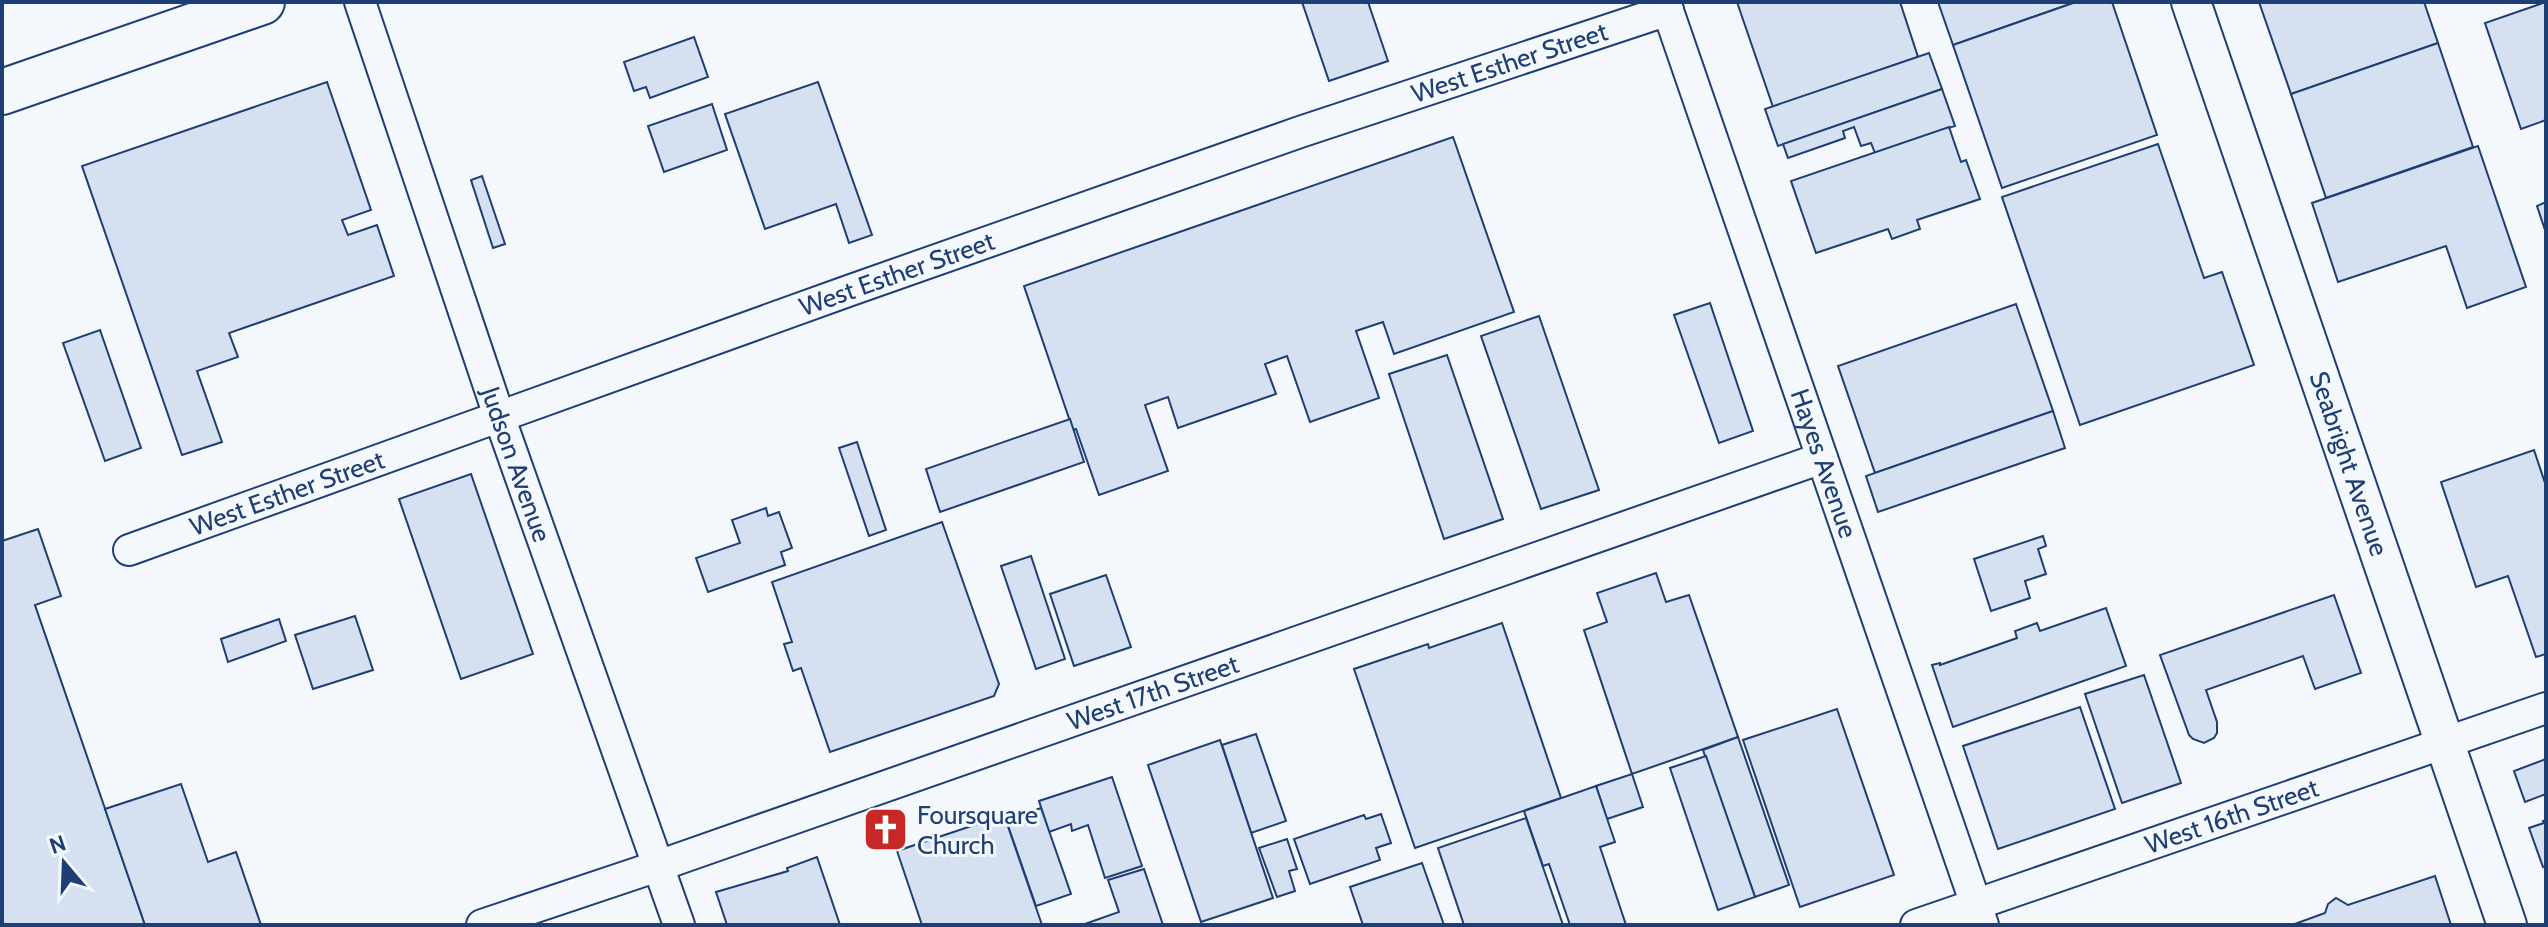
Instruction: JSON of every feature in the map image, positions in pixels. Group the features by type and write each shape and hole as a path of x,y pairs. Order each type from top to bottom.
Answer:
{"highway":[{"path":"2,92 262,2"}],"street":[{"name":"Judson Avenue","path":"360,2 499,416 679,925"},
{"name":"Seabright Avenue","path":"2191,2 2507,925"},
{"name":"West Esther Street","path":"129,550 1300,132 1666,6"},
{"name":"Hayes Avenue","path":"1666,6 1980,915"},
{"name":"West 17th Street","path":"482,925 1822,458"},
{"name":"West 16th Street","path":"1916,925 1980,915 2546,708"}],"building":[{"path":"1302,2 1368,2 1388,61 1329,81"},
{"path":"1737,2 1900,2 1918,57 1773,107"},
{"path":"1938,2 2076,2 1953,45"},
{"path":"2076,2 2112,2 2157,135 2002,188 1953,45"},
{"path":"2259,2 2424,2 2438,43 2291,94"},
{"path":"2546,2 2546,120 2521,129 2485,23"},
{"path":"694,37 708,77 650,98 646,87 634,91 624,62"},
{"path":"2438,43 2473,147 2326,198 2291,94"},
{"path":"1929,53 1942,89 1778,146 1765,109"},
{"path":"327,82 371,210 342,220 348,235 377,225 394,276 229,333 238,357 197,371 222,442 182,455 82,166"},
{"path":"818,82 872,235 849,243 836,204 765,229 725,114"},
{"path":"1942,89 1955,126 1875,153 1871,143 1861,146 1854,127 1843,131 1845,138 1788,158 1783,144"},
{"path":"712,104 727,150 664,172 648,126"},
{"path":"1949,127 1961,162 1966,160 1980,199 1917,220 1920,229 1892,239 1888,229 1816,253 1791,181"},
{"path":"1453,137 1514,312 1394,354 1383,322 1356,331 1379,398 1310,422 1287,356 1265,364 1276,394 1178,428 1168,397 1145,405 1168,471 1099,495 1076,429 1073,430 1024,286"},
{"path":"2158,144 2204,278 2222,272 2254,365 2080,425 2002,197"},
{"path":"2478,146 2526,287 2467,308 2446,246 2338,282 2312,203"},
{"path":"482,176 505,244 493,248 471,180"},
{"path":"2546,202 2546,233 2537,206"},
{"path":"1710,303 1753,431 1719,443 1674,315"},
{"path":"2016,304 2053,411 1875,473 1838,366"},
{"path":"1539,316 1599,490 1541,509 1481,336"},
{"path":"100,330 141,448 105,461 63,343"},
{"path":"1447,355 1503,519 1444,539 1389,374"},
{"path":"2053,411 2065,448 1878,512 1866,476"},
{"path":"1070,419 1084,462 940,512 926,469"},
{"path":"857,442 886,530 869,536 839,448"},
{"path":"2534,450 2546,486 2546,654 2536,657 2508,576 2476,587 2441,482"},
{"path":"471,474 533,654 461,679 399,499"},
{"path":"766,508 768,516 779,512 792,548 781,552 785,565 708,592 696,558 740,543 732,520"},
{"path":"942,522 999,684 994,696 830,752 801,668 793,671 784,644 792,642 772,582"},
{"path":"38,529 61,596 35,605 145,925 2,925 2,541"},
{"path":"2043,536 2046,546 2038,549 2046,574 2025,581 2030,598 1991,611 1974,559"},
{"path":"1031,556 1065,659 1036,669 1001,566"},
{"path":"1656,573 1666,602 1689,595 1738,737 1632,774 1584,630 1607,622 1597,593"},
{"path":"1106,575 1131,647 1074,666 1050,594"},
{"path":"2334,595 2361,673 2315,689 2303,656 2206,690 2217,722 2217,733 2204,743 2189,735 2160,655"},
{"path":"2106,608 2126,666 1953,727 1932,665 1940,665 2017,638 2015,631 2037,623 2040,631"},
{"path":"355,616 373,670 313,689 295,635"},
{"path":"279,619 286,641 228,662 221,639"},
{"path":"1502,623 1561,798 1415,848 1354,669"},
{"path":"2144,675 2181,783 2122,803 2085,694"},
{"path":"2080,707 2115,809 1998,849 1963,746"},
{"path":"1837,709 1894,875 1800,907 1743,740"},
{"path":"1256,734 1286,821 1251,833 1222,745"},
{"path":"1738,737 1789,885 1755,897 1703,750"},
{"path":"1220,740 1273,898 1201,922 1148,765"},
{"path":"1706,756 1755,897 1718,910 1670,768"},
{"path":"2546,759 2546,794 2525,802 2514,771"},
{"path":"1632,774 1643,807 1607,819 1596,786"},
{"path":"1112,777 1142,866 1105,878 1088,825 1072,831 1071,824 1049,832 1039,801"},
{"path":"181,784 208,862 236,852 261,925 145,925 105,809"},
{"path":"1596,786 1615,842 1600,847 1626,925 1570,925 1549,864 1543,866 1524,811"},
{"path":"1041,808 1071,894 1036,906 1006,820"},
{"path":"1381,814 1391,843 1376,848 1380,860 1310,884 1294,839 1364,815 1366,819"},
{"path":"1004,815 1042,925 922,925 897,851"},
{"path":"1526,818 1563,925 1464,925 1438,848"},
{"path":"2546,820 2546,866 2543,867 2529,828"},
{"path":"1287,839 1297,869 1289,871 1295,891 1277,897 1259,848"},
{"path":"817,857 840,925 727,925 716,892 788,871 787,868"},
{"path":"1422,863 1444,925 1363,925 1350,887"},
{"path":"1144,869 1163,925 1082,925 1119,912 1108,880"},
{"path":"2435,876 2451,925 2292,925 2325,913 2328,904 2336,898 2348,905"}],"place":[{"name":"Foursquare Church","path":"886,830"}]}
